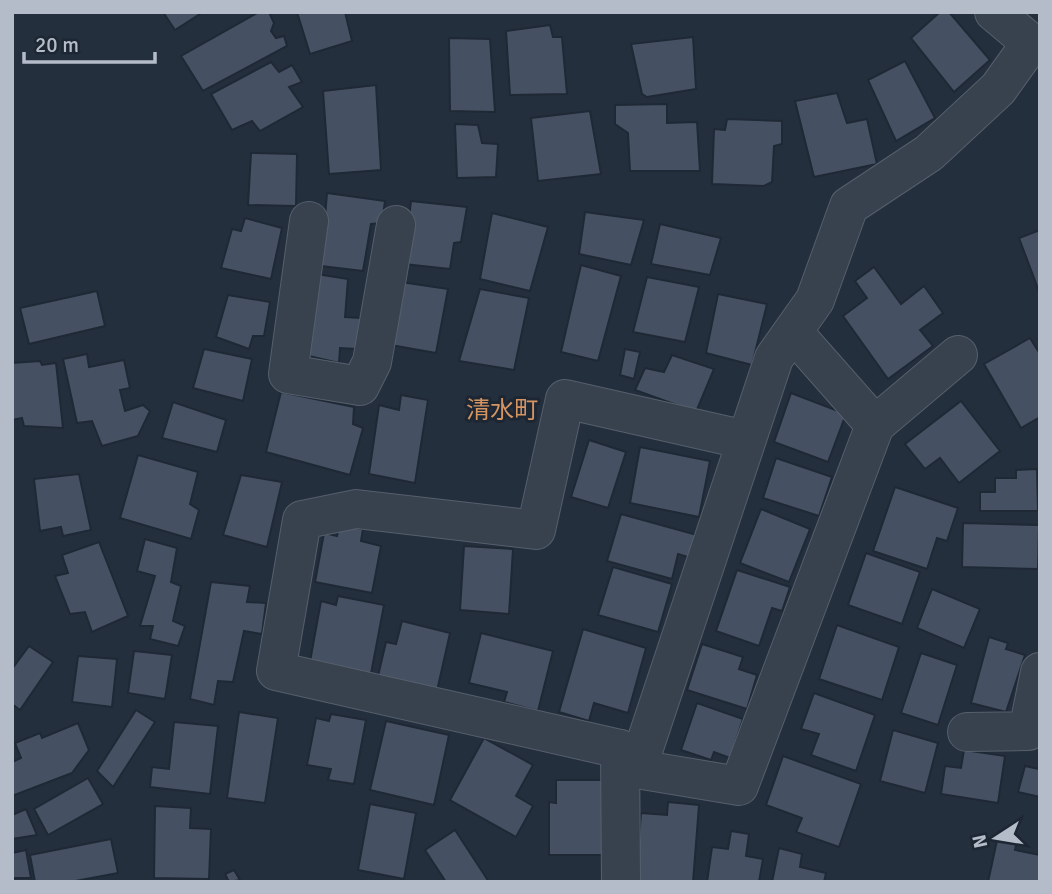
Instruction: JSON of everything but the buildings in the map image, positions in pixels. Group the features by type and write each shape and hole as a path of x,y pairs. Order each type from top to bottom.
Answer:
{"street":[{"path":"621,882 629,759 774,358 815,300 849,206 929,153 998,89 1035,45 994,12"},
{"path":"309,221 288,374 360,386 372,362 396,225"},
{"path":"793,332 875,425"},
{"path":"746,440 565,399 536,530 356,509 302,520 275,671 739,786 875,425 958,355"},
{"path":"967,732 1028,731 1040,672"}],"district":[{"name":"清水町","path":"502,410"}]}
